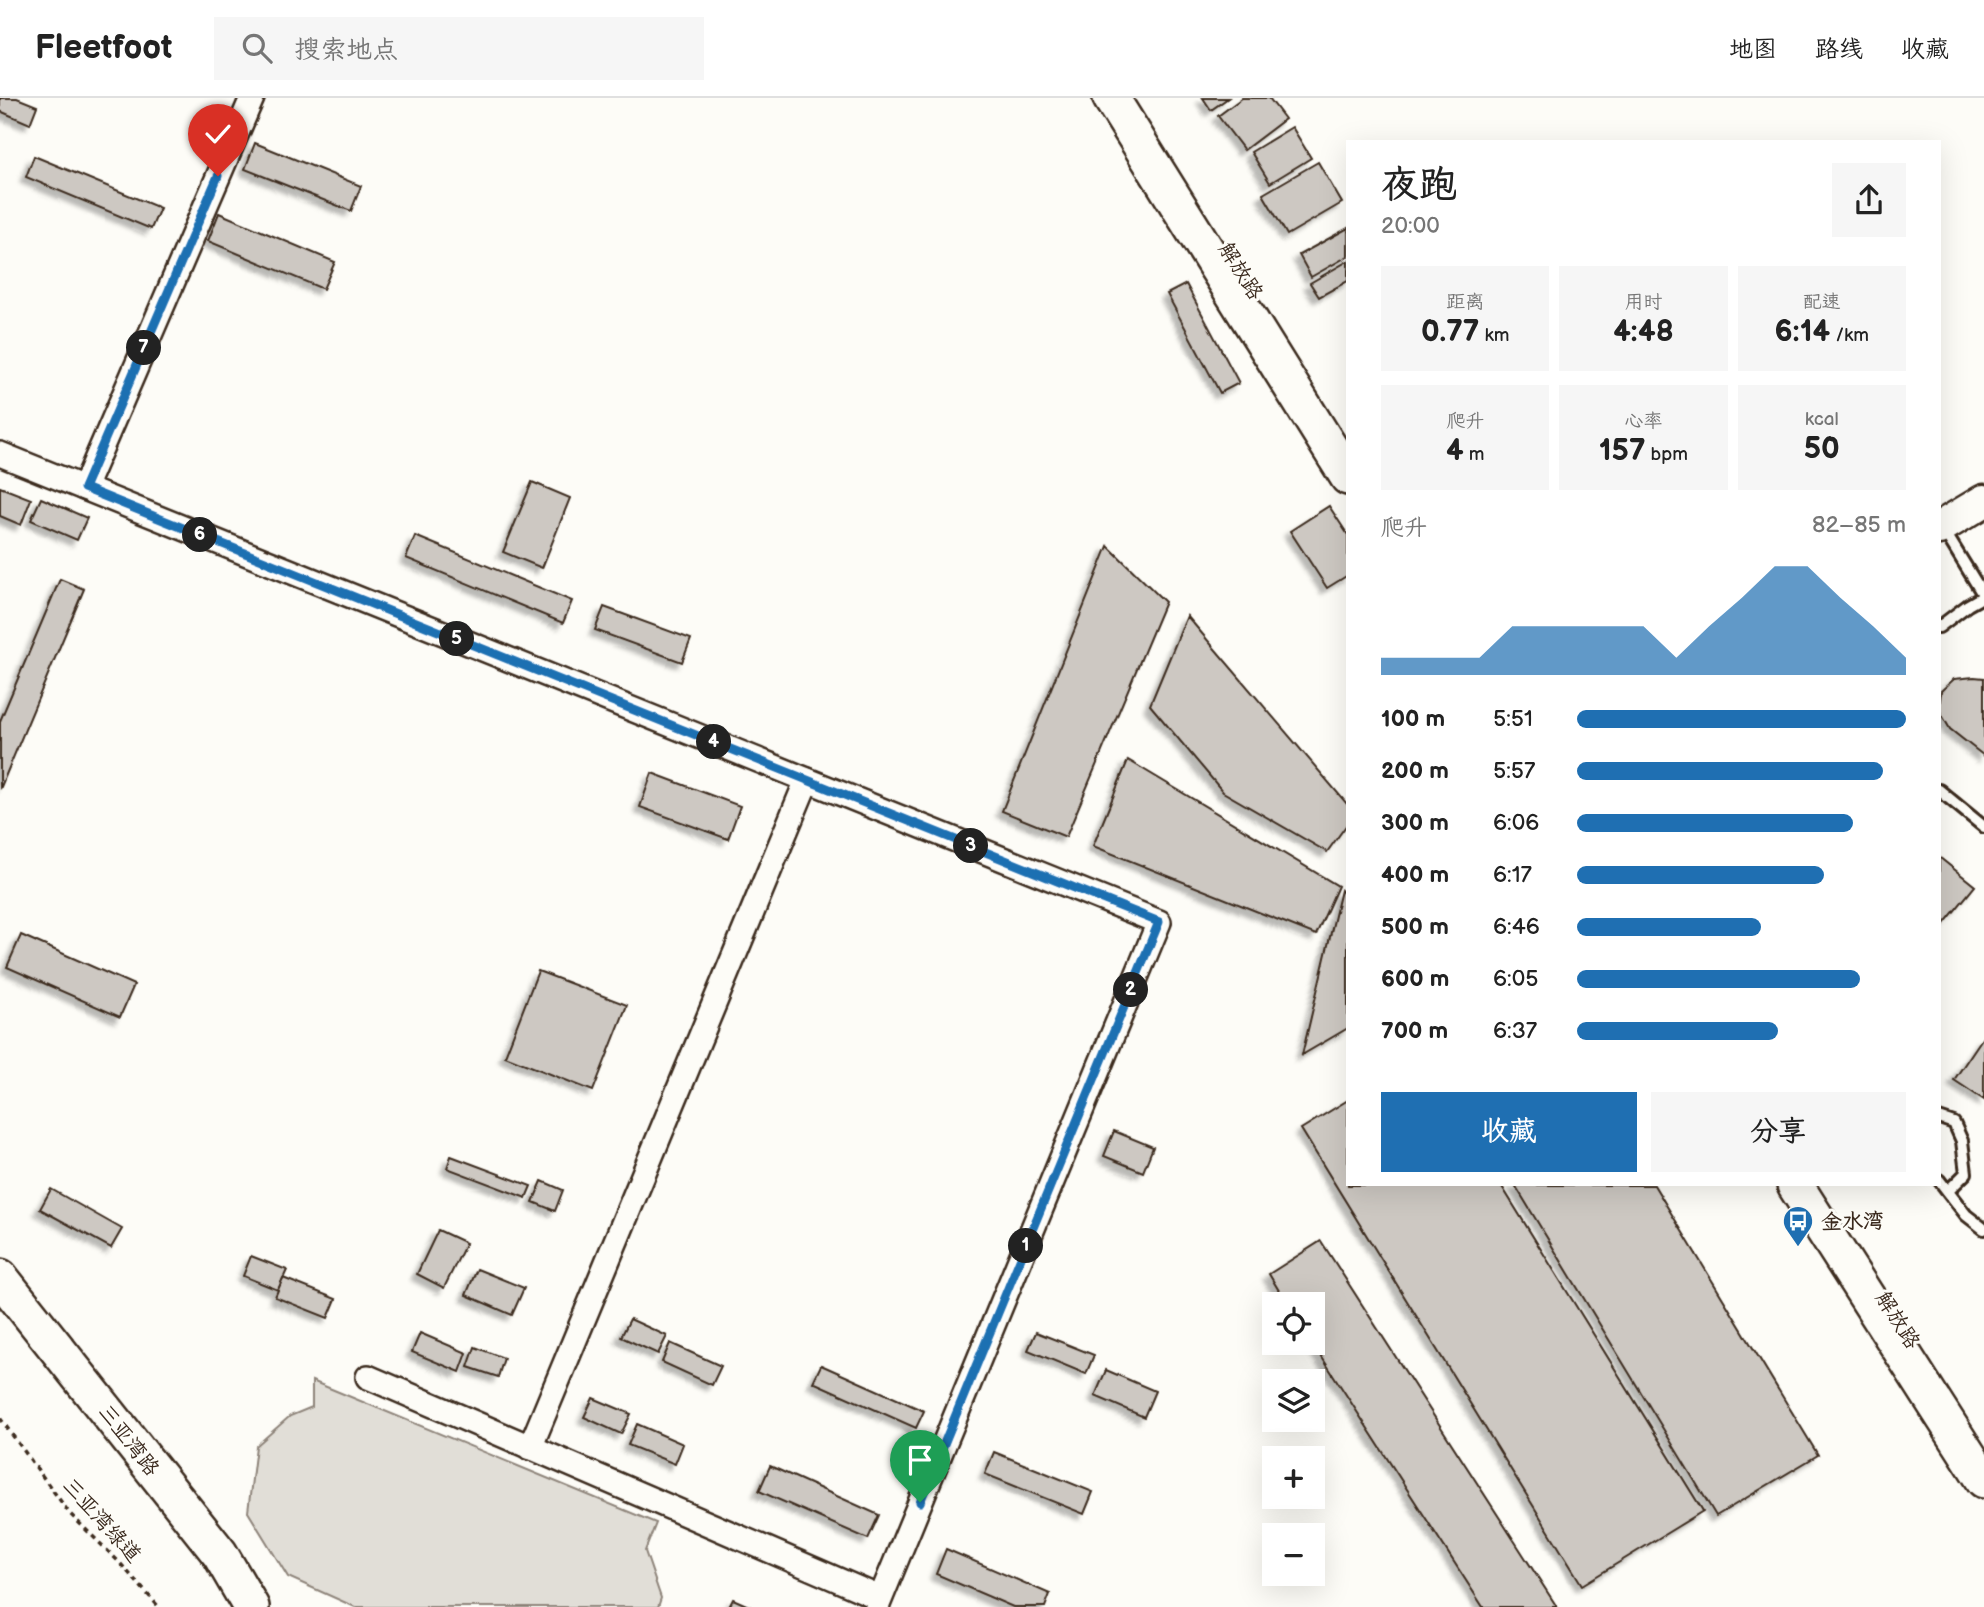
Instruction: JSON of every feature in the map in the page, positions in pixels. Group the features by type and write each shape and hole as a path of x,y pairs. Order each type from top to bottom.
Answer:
{"main road":[{"path":"1111,98 1346,474"},
{"name":"解放路","path":"1134,98 1346,440"},
{"path":"1796,1186 1983,1457"},
{"name":"解放路","path":"1813,1186 1983,1457"},
{"name":"三亚湾路","path":"0,1277 220,1554 251,1607"},
{"name":"三亚湾路","path":"0,1303 206,1572 227,1607"}],"street":[{"path":"84,488 252,98"},
{"path":"0,454 1159,922 878,1603 368,1377"},
{"path":"1941,526 1984,501"},
{"path":"530,1448 807,780"}],"lane":[{"path":"1941,529 1984,596 1941,625"},
{"path":"1941,792 1984,827"},
{"path":"1941,1119 1954,1123 1962,1141 1966,1173 1948,1191"},
{"path":"1941,1182 1966,1215 1984,1229"}],"path":[{"name":"三亚湾绿道","path":"0,1418 70,1514 119,1562 159,1607"}],"shaded area":[{"path":"312,1381 656,1523 645,1551 661,1598 658,1607 355,1607 288,1577 248,1512 256,1446 290,1416 312,1407"}],"building":[{"path":"0,98 17,98 37,106 30,124 0,111"},
{"path":"1203,98 1228,98 1211,110"},
{"path":"1242,98 1269,98 1285,119 1244,150 1218,116"},
{"path":"1292,127 1311,158 1270,183 1251,152"},
{"path":"255,143 361,186 351,211 245,169"},
{"path":"34,156 160,208 151,229 26,177"},
{"path":"1318,162 1342,203 1287,235 1263,194"},
{"path":"219,213 335,262 323,289 208,241"},
{"path":"1346,229 1346,257 1311,277 1299,255"},
{"path":"1346,262 1346,282 1319,297 1310,283"},
{"path":"1186,284 1239,383 1220,393 1167,294"},
{"path":"532,482 570,498 542,568 503,552"},
{"path":"0,487 31,499 21,525 0,516"},
{"path":"41,498 87,518 77,540 31,520"},
{"path":"1329,506 1346,532 1346,576 1327,588 1290,531"},
{"path":"415,536 572,601 563,623 406,558"},
{"path":"1108,546 1165,602 1066,837 1002,811"},
{"path":"60,579 84,589 0,789 0,721"},
{"path":"604,607 691,639 682,662 595,630"},
{"path":"1187,616 1346,803 1346,826 1327,852 1223,792 1150,705"},
{"path":"1984,678 1984,756 1950,729 1941,713 1941,691 1954,679"},
{"path":"1128,760 1338,886 1316,935 1093,846"},
{"path":"652,773 740,806 728,839 640,807"},
{"path":"1941,859 1975,886 1941,928"},
{"path":"1341,890 1346,896 1346,1029 1302,1055"},
{"path":"21,935 134,985 120,1017 7,967"},
{"path":"538,971 627,1005 593,1091 505,1056"},
{"path":"1984,1038 1984,1100 1954,1080"},
{"path":"1346,1101 1346,1186 1502,1186 1703,1511 1582,1585 1301,1129"},
{"path":"1114,1131 1153,1147 1143,1172 1104,1156"},
{"path":"451,1156 531,1186 526,1198 447,1168"},
{"path":"542,1181 563,1190 555,1211 533,1202"},
{"path":"1516,1186 1655,1186 1818,1455 1716,1516"},
{"path":"51,1189 122,1229 111,1248 40,1209"},
{"path":"438,1230 466,1243 444,1288 417,1274"},
{"path":"1321,1241 1557,1607 1483,1607 1320,1355 1325,1355 1325,1292 1280,1292 1269,1274"},
{"path":"251,1256 287,1270 278,1290 243,1276"},
{"path":"477,1269 524,1288 512,1315 466,1295"},
{"path":"283,1278 336,1299 328,1318 275,1297"},
{"path":"630,1319 667,1336 658,1354 621,1337"},
{"path":"1036,1332 1094,1355 1086,1374 1028,1350"},
{"path":"420,1333 467,1353 460,1372 412,1352"},
{"path":"670,1343 721,1366 712,1385 662,1362"},
{"path":"475,1347 504,1358 498,1377 468,1367"},
{"path":"821,1365 924,1411 916,1428 813,1382"},
{"path":"1106,1370 1155,1391 1144,1417 1095,1396"},
{"path":"593,1398 631,1414 621,1434 584,1417"},
{"path":"637,1424 683,1444 675,1464 628,1445"},
{"path":"994,1452 1093,1492 1084,1514 985,1474"},
{"path":"770,1466 879,1515 868,1539 759,1491"},
{"path":"946,1549 1050,1594 1045,1607 1013,1607 936,1574"},
{"path":"733,1599 751,1607 729,1607"}],"place":[{"name":"金水湾","path":"1798,1248"}],"route":[{"path":"218,176 84,488 1159,922 920,1502"}]}
